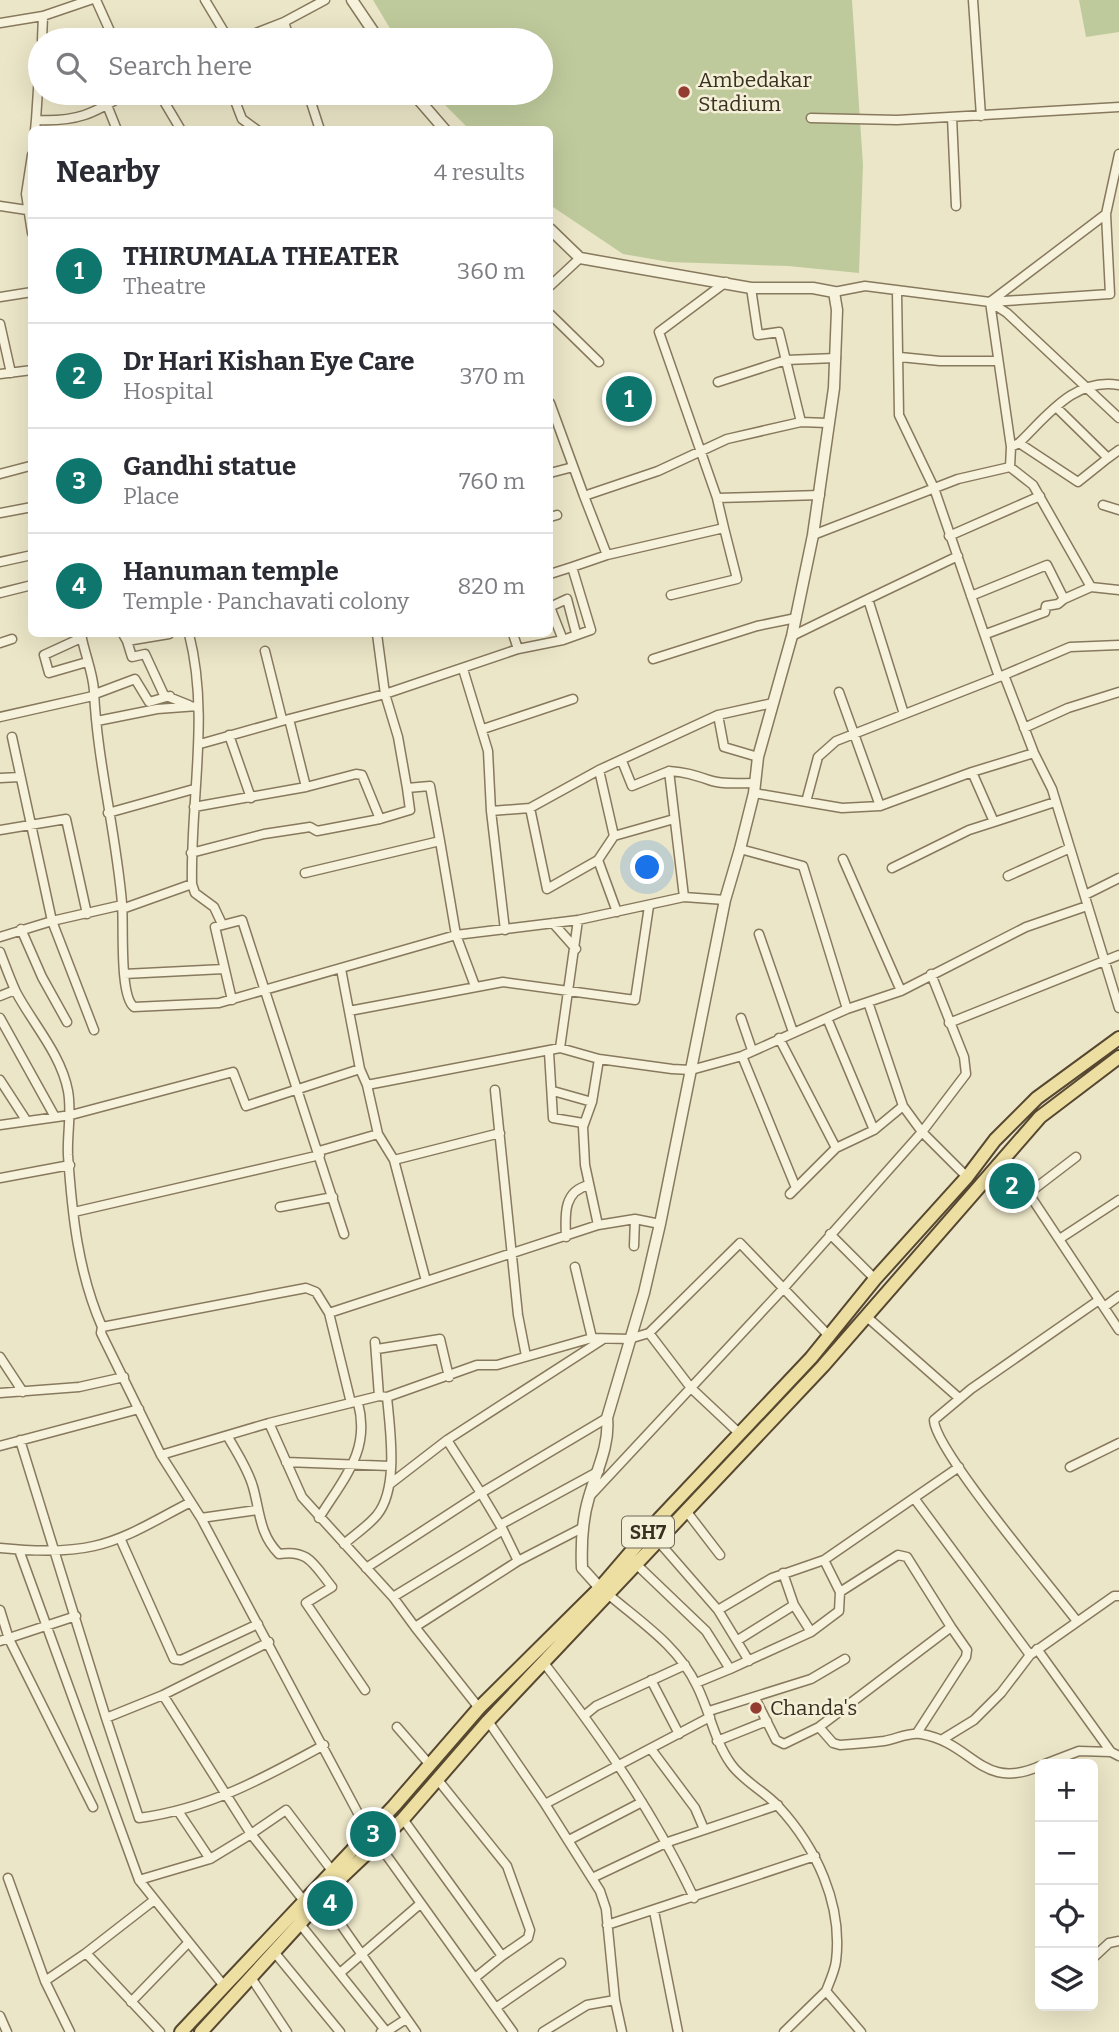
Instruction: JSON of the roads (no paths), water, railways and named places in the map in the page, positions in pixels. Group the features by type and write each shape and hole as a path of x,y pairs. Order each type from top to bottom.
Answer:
{"main road":[{"name":"SH7","path":"181,2032 332,1872 373,1837 403,1819 488,1721 544,1663 660,1518 830,1337 875,1279 967,1177 995,1140 1037,1098 1119,1038"},
{"name":"SH7","path":"201,2032 323,1899 479,1708 636,1564 687,1512 867,1317 1040,1117 1119,1057"},
{"path":"268,1939 277,1951"}],"street":[{"path":"0,23 43,16 90,0"},
{"path":"96,0 109,28"},
{"path":"205,0 222,28"},
{"path":"268,28 325,0"},
{"path":"352,0 371,28"},
{"path":"973,0 981,116"},
{"path":"42,28 43,16"},
{"path":"284,22 286,28"},
{"path":"35,126 37,105"},
{"path":"36,120 68,125 107,105 115,126"},
{"path":"166,105 179,126"},
{"path":"237,105 242,119 252,126"},
{"path":"312,105 319,126"},
{"path":"423,105 442,126"},
{"path":"811,118 897,120 1119,107"},
{"path":"952,117 956,206"},
{"path":"553,232 580,258 751,288 813,288 834,292 865,286 990,302 1115,294 1106,214 1119,154"},
{"path":"28,199 28,215"},
{"path":"1109,201 1119,201"},
{"path":"0,205 27,210"},
{"path":"990,302 1106,214"},
{"path":"553,283 580,258"},
{"path":"671,596 737,579 703,453 659,332 726,282"},
{"path":"751,288 758,335 779,332 801,422"},
{"path":"784,2032 827,1991 836,1961 834,1912 829,1887 815,1856 778,1805 732,1765 717,1741 710,1714 685,1665 662,1638 604,1591 582,1568 582,1528 588,1498 599,1471 608,1428 607,1418 660,1224 725,900 740,849 758,757 792,636 813,536 836,358 834,292"},
{"path":"897,292 900,356 896,389 899,415 934,488 971,596 1055,802 1119,1008"},
{"path":"0,297 28,293"},
{"path":"990,302 997,361 1015,445 1010,467"},
{"path":"990,302 1007,313 1119,418"},
{"path":"553,317 599,362"},
{"path":"0,324 11,373"},
{"path":"900,356 940,361 997,361"},
{"path":"719,382 786,360 836,358"},
{"path":"0,374 28,371"},
{"path":"1015,445 1062,400 1085,388 1109,383 1119,385"},
{"path":"1056,407 1108,458"},
{"path":"553,413 607,555"},
{"path":"584,496 703,453 727,439 801,422 827,423"},
{"path":"1015,445 1078,482 1119,450"},
{"path":"0,474 28,467"},
{"path":"553,472 573,467"},
{"path":"813,536 934,488 1010,467"},
{"path":"1010,467 1033,485 1091,587"},
{"path":"717,498 820,495"},
{"path":"949,536 1040,496"},
{"path":"1103,505 1119,510"},
{"path":"0,513 28,508"},
{"path":"553,573 607,555 724,528"},
{"path":"0,562 28,556"},
{"path":"792,636 958,556"},
{"path":"971,596 1047,565 1064,599"},
{"path":"200,744 385,694 518,649 563,640 590,630 572,567"},
{"path":"0,593 28,586"},
{"path":"986,634 1045,612 1046,606 1058,604 1091,587 1119,590"},
{"path":"553,605 567,599 576,633"},
{"path":"868,599 904,714"},
{"path":"553,612 563,640"},
{"path":"653,659 757,626 796,618"},
{"path":"79,637 44,655 49,673 88,662"},
{"path":"81,637 94,695 122,907 124,974 128,1000 134,1007 232,1000 456,936 578,920 684,897 725,900"},
{"path":"125,637 132,657 145,654 164,695 189,705"},
{"path":"190,637 199,678 200,744 194,789 192,884 195,893 214,907 222,924"},
{"path":"191,853 264,834 310,827 317,831 380,819 410,810 398,737 385,694 377,637"},
{"path":"514,637 518,649"},
{"path":"542,637 545,643"},
{"path":"0,643 12,639"},
{"path":"806,802 818,757 836,741 1070,647 1119,645"},
{"path":"265,651 306,786"},
{"path":"463,669 488,751 491,811 505,930"},
{"path":"0,717 94,695 135,679 149,702 171,696"},
{"path":"839,692 880,806"},
{"path":"1024,728 1068,708 1119,692"},
{"path":"482,729 573,699"},
{"path":"491,811 530,807 599,770 718,715 773,703"},
{"path":"97,721 189,705 198,706"},
{"path":"718,715 724,747 758,757"},
{"path":"229,735 251,798"},
{"path":"12,737 52,921 94,1030"},
{"path":"622,761 632,786 669,771 696,772 710,781 725,780 730,784 842,808 880,806 972,772 1034,753"},
{"path":"599,770 614,836"},
{"path":"669,771 684,897"},
{"path":"972,772 994,822"},
{"path":"194,807 251,798 356,774 362,775 380,819"},
{"path":"0,778 20,777"},
{"path":"407,788 430,786 456,936 475,986"},
{"path":"108,813 194,789"},
{"path":"892,868 969,830 1055,802"},
{"path":"530,807 547,889 598,860 614,836 674,819"},
{"path":"0,830 63,818 68,821 87,914"},
{"path":"305,873 440,841"},
{"path":"740,849 803,866 846,1009"},
{"path":"1008,876 1068,849"},
{"path":"843,859 901,991"},
{"path":"598,860 617,912"},
{"path":"1085,895 1119,878"},
{"path":"0,937 52,921 122,907 192,884"},
{"path":"349,1012 475,986 521,982 568,993 635,1000 649,906"},
{"path":"367,1086 560,1048 599,1059 691,1070 741,1056 846,1009 901,991 1026,927 1087,906"},
{"path":"232,1000 215,927 242,920 344,1234"},
{"path":"560,1048 578,920"},
{"path":"553,923 576,949"},
{"path":"21,929 42,977 67,1022"},
{"path":"759,934 793,1032"},
{"path":"0,952 15,990 57,1060 68,1088 74,1212 86,1291 102,1327 101,1333 161,1455 201,1518 373,1837 513,2032"},
{"path":"949,1023 1119,955"},
{"path":"341,968 360,1069 367,1086 378,1134 394,1160 426,1282"},
{"path":"124,974 224,969"},
{"path":"588,1498 782,1290 922,1132 965,1074 964,1057 931,974"},
{"path":"0,996 15,990"},
{"path":"868,1002 903,1106 922,1132 967,1177"},
{"path":"0,1018 55,1117"},
{"path":"741,1018 752,1050"},
{"path":"827,1018 874,1130"},
{"path":"779,1038 836,1148"},
{"path":"549,1052 553,1118 583,1123"},
{"path":"741,1056 793,1191 836,1148 874,1130 903,1106"},
{"path":"598,1225 589,1185 583,1123 592,1102 599,1059"},
{"path":"0,1125 71,1115 233,1072 246,1105 360,1069"},
{"path":"0,1080 26,1120"},
{"path":"495,1090 518,1315 526,1356"},
{"path":"553,1091 592,1102"},
{"path":"394,1160 500,1133"},
{"path":"74,1212 319,1153 378,1134"},
{"path":"1004,1156 1061,1238 1119,1330"},
{"path":"1029,1193 1076,1157"},
{"path":"0,1178 70,1165"},
{"path":"566,1237 565,1216 569,1197 581,1187 589,1185"},
{"path":"281,1207 333,1197"},
{"path":"1061,1238 1119,1200"},
{"path":"329,1313 598,1225 635,1219 660,1224"},
{"path":"634,1247 635,1219"},
{"path":"830,1234 875,1279"},
{"path":"161,1455 269,1423 383,1396 449,1377 477,1365 497,1365 592,1338 629,1339 649,1332 740,1243 782,1290 830,1337"},
{"path":"575,1267 592,1338"},
{"path":"102,1327 306,1288 316,1292 329,1313 363,1438 351,1465 319,1518"},
{"path":"1076,1620 959,1467 934,1429 934,1420 965,1393 1101,1303 1119,1296"},
{"path":"867,1317 965,1393"},
{"path":"649,1332 691,1388 740,1434"},
{"path":"344,1544 378,1514 390,1483 392,1447 376,1345 440,1339 449,1377"},
{"path":"390,1483 447,1440 602,1340"},
{"path":"0,1357 23,1392"},
{"path":"0,1393 79,1387 124,1377"},
{"path":"0,1446 139,1409"},
{"path":"366,1568 481,1493 607,1418"},
{"path":"269,1423 302,1497 393,1597 479,1708"},
{"path":"228,1437 253,1487 258,1521 274,1549 279,1554 297,1551 307,1557 332,1587 306,1603 365,1690"},
{"path":"20,1440 139,1818"},
{"path":"447,1440 501,1527 518,1561"},
{"path":"1070,1467 1119,1443"},
{"path":"286,1462 390,1466"},
{"path":"718,1609 783,1573 824,1560 959,1467"},
{"path":"393,1597 501,1527 599,1471"},
{"path":"914,1498 1115,1754"},
{"path":"0,1548 56,1550 93,1546 120,1538 190,1503"},
{"path":"201,1518 257,1510"},
{"path":"687,1512 720,1555"},
{"path":"415,1628 518,1561 582,1528"},
{"path":"120,1538 174,1659 181,1660 258,1624"},
{"path":"658,1541 718,1609 749,1661"},
{"path":"19,1550 96,1765 121,1822 139,1880 224,1986"},
{"path":"840,1592 898,1555 907,1557 967,1650 966,1657 917,1733"},
{"path":"695,1683 811,1632 839,1611 840,1592 824,1560"},
{"path":"636,1564 706,1631 730,1669"},
{"path":"783,1573 794,1605 811,1632"},
{"path":"943,1739 974,1720 1001,1693 1034,1652 1076,1620 1114,1596 1119,1596"},
{"path":"738,1640 794,1605"},
{"path":"0,1610 5,1640 93,1807"},
{"path":"5,1640 76,1616"},
{"path":"755,1698 776,1740 784,1744 819,1727 951,1627"},
{"path":"106,1718 163,1695 269,1642"},
{"path":"545,1804 651,1749 710,1714 811,1679 845,1659"},
{"path":"544,1663 585,1716 668,1842 694,1898"},
{"path":"585,1716 596,1706 685,1665"},
{"path":"651,1680 678,1734"},
{"path":"163,1695 251,1834 304,1901"},
{"path":"488,1721 569,1840 592,1878 606,1909 615,2000 622,2032"},
{"path":"717,1741 767,1721"},
{"path":"397,1727 430,1765"},
{"path":"819,1727 834,1743 840,1745 886,1741 917,1733 943,1739 1004,1776 1023,1774 1035,1768"},
{"path":"121,1822 178,1811 227,1796 324,1745"},
{"path":"651,1749 695,1808 704,1829"},
{"path":"1058,1759 1079,1751 1115,1754"},
{"path":"438,1780 507,1866 530,1930 528,1938 476,1977"},
{"path":"569,1840 642,1802"},
{"path":"592,1878 668,1842 778,1805"},
{"path":"139,1880 210,1859 286,1810 332,1872"},
{"path":"178,1811 210,1859"},
{"path":"403,1819 502,1956"},
{"path":"607,1925 815,1856"},
{"path":"8,1878 45,1981 70,2032"},
{"path":"323,1899 416,2032"},
{"path":"45,1981 86,1953 153,1900"},
{"path":"340,1973 420,1904"},
{"path":"654,1911 678,2032"},
{"path":"300,1924 384,2031 406,2019"},
{"path":"1098,1953 1109,1943 1119,1941"},
{"path":"131,2001 188,1943"},
{"path":"277,1951 340,2032"},
{"path":"86,1953 160,2032"},
{"path":"497,2007 561,1962"},
{"path":"252,1979 287,2032"},
{"path":"827,1991 857,2030"},
{"path":"543,2032 587,2005 615,2000"},
{"path":"0,2016 7,2032"}],"place":[{"name":"Ambedakar Stadium","path":"684,92"},
{"name":"THIRUMALA THEATER","path":"629,399"},
{"name":"Dr Hari Kishan Eye Care","path":"1012,1186"},
{"name":"Chanda's","path":"756,1708"},
{"name":"Gandhi statue","path":"373,1834"},
{"name":"Hanuman temple","path":"330,1903"}]}
